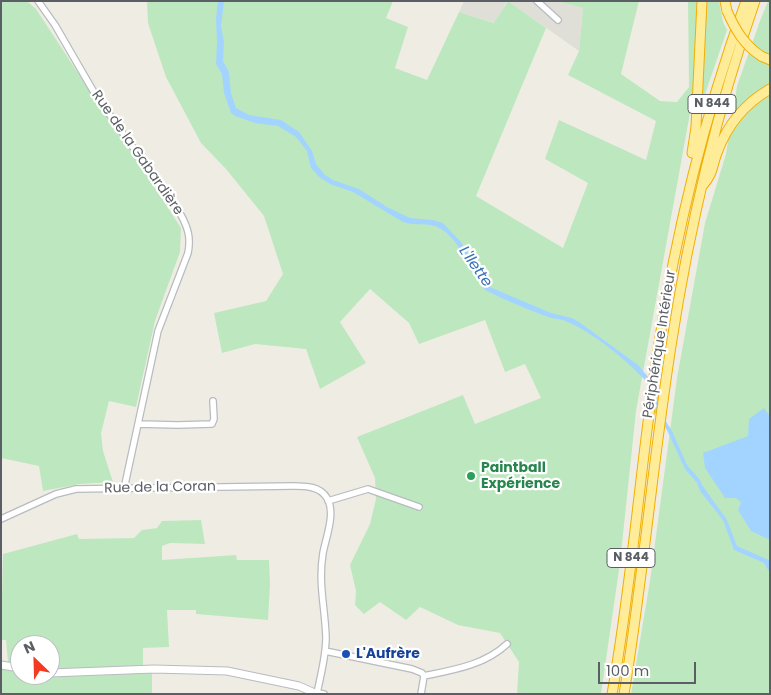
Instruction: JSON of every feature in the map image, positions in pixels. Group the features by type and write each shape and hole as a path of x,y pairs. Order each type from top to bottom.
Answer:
{"highway":[{"path":"685,208 682,196 696,127 702,1"},
{"path":"725,1 735,29 748,45 765,58"},
{"name":"Périphérique Intérieur","path":"612,694 624,617 654,374 670,276 708,116 754,2"},
{"name":"N 844","path":"624,694 636,617 658,433 678,302 702,187 723,103 754,2"},
{"path":"702,187 710,176 716,154 729,126 743,108 770,89"}],"street":[{"name":"Rue de la Gabardière","path":"38,1 55,25 95,94 181,215 189,234 188,253 158,331 124,489"},
{"path":"537,1 558,20"},
{"path":"138,424 212,424 214,419 213,401"},
{"name":"Rue de la Coran","path":"1,519 56,494 76,490 293,486 313,487 323,493 328,500"},
{"path":"60,672 154,669 227,671 299,686 319,694 326,651 320,576 330,516 328,500 368,489 419,507"},
{"path":"424,676 476,663 493,655 507,644"},
{"path":"326,651 422,672 424,676 421,694"}],"shaded area":[{"path":"464,1 507,1 495,23 459,12"},
{"path":"508,1 557,1 583,8 579,51"}],"green space":[{"path":"1,1 27,1 36,9 181,228 180,252 155,321 136,407 109,401 101,433 103,451 113,482 80,484 43,491 39,466 1,458"},
{"path":"147,1 393,1 386,18 408,27 395,68 427,80 459,12 494,23 508,1 546,28 476,196 563,248 588,183 545,159 559,120 646,160 656,121 568,75 579,51 583,8 557,1 639,1 621,74 660,101 677,102 689,87 688,1 697,1 694,91 636,411 620,563 601,694 517,694 519,662 500,633 458,625 420,607 406,620 380,602 364,614 355,605 356,591 350,565 370,524 376,499 375,478 357,437 463,395 475,424 541,398 525,364 505,372 485,320 419,344 409,323 370,289 340,322 366,363 320,389 306,349 255,344 222,353 214,313 266,301 283,274 264,216 226,169 201,143 166,77 148,23"},
{"path":"706,1 719,1 723,22 727,30 702,103"},
{"path":"768,1 770,1 770,694 631,694 650,581 677,378 705,223 726,154 737,86"},
{"path":"201,520 205,544 170,543 162,546 162,560 236,555 237,560 269,560 268,620 196,614 196,610 167,610 169,647 143,648 143,666 60,669 60,635 10,635 10,662 8,662 6,640 1,640 3,554 77,534 79,539 134,538 142,530 157,528 162,521"},
{"path":"1,668 10,670 10,685 60,685 60,676 152,673 152,694 1,694"}],"water":[{"name":"L'Ilette","path":"218,1 224,1 221,26 224,42 223,61 229,72 231,93 236,108 249,115 281,120 299,132 312,151 316,164 325,175 333,180 359,189 387,207 410,218 443,223 461,242 484,281 492,288 551,313 572,318 638,365 662,393 656,406 672,431 687,465 700,480 727,520 737,546 769,560 770,573 764,563 734,550 723,520 685,469 667,430 650,406 655,400 656,393 639,374 616,354 581,328 517,305 487,291 456,243 441,229 432,225 403,222 353,192 330,184 319,177 311,168 307,151 296,137 278,126 255,123 231,113 224,93 222,74 216,64"},
{"path":"764,408 770,416 770,540 751,531 738,510 741,502 736,498 725,498 705,468 703,453 748,436 749,419"}],"place":[{"name":"Paintball Expérience","path":"471,476"},
{"name":"L'Aufrère","path":"346,654"}]}
